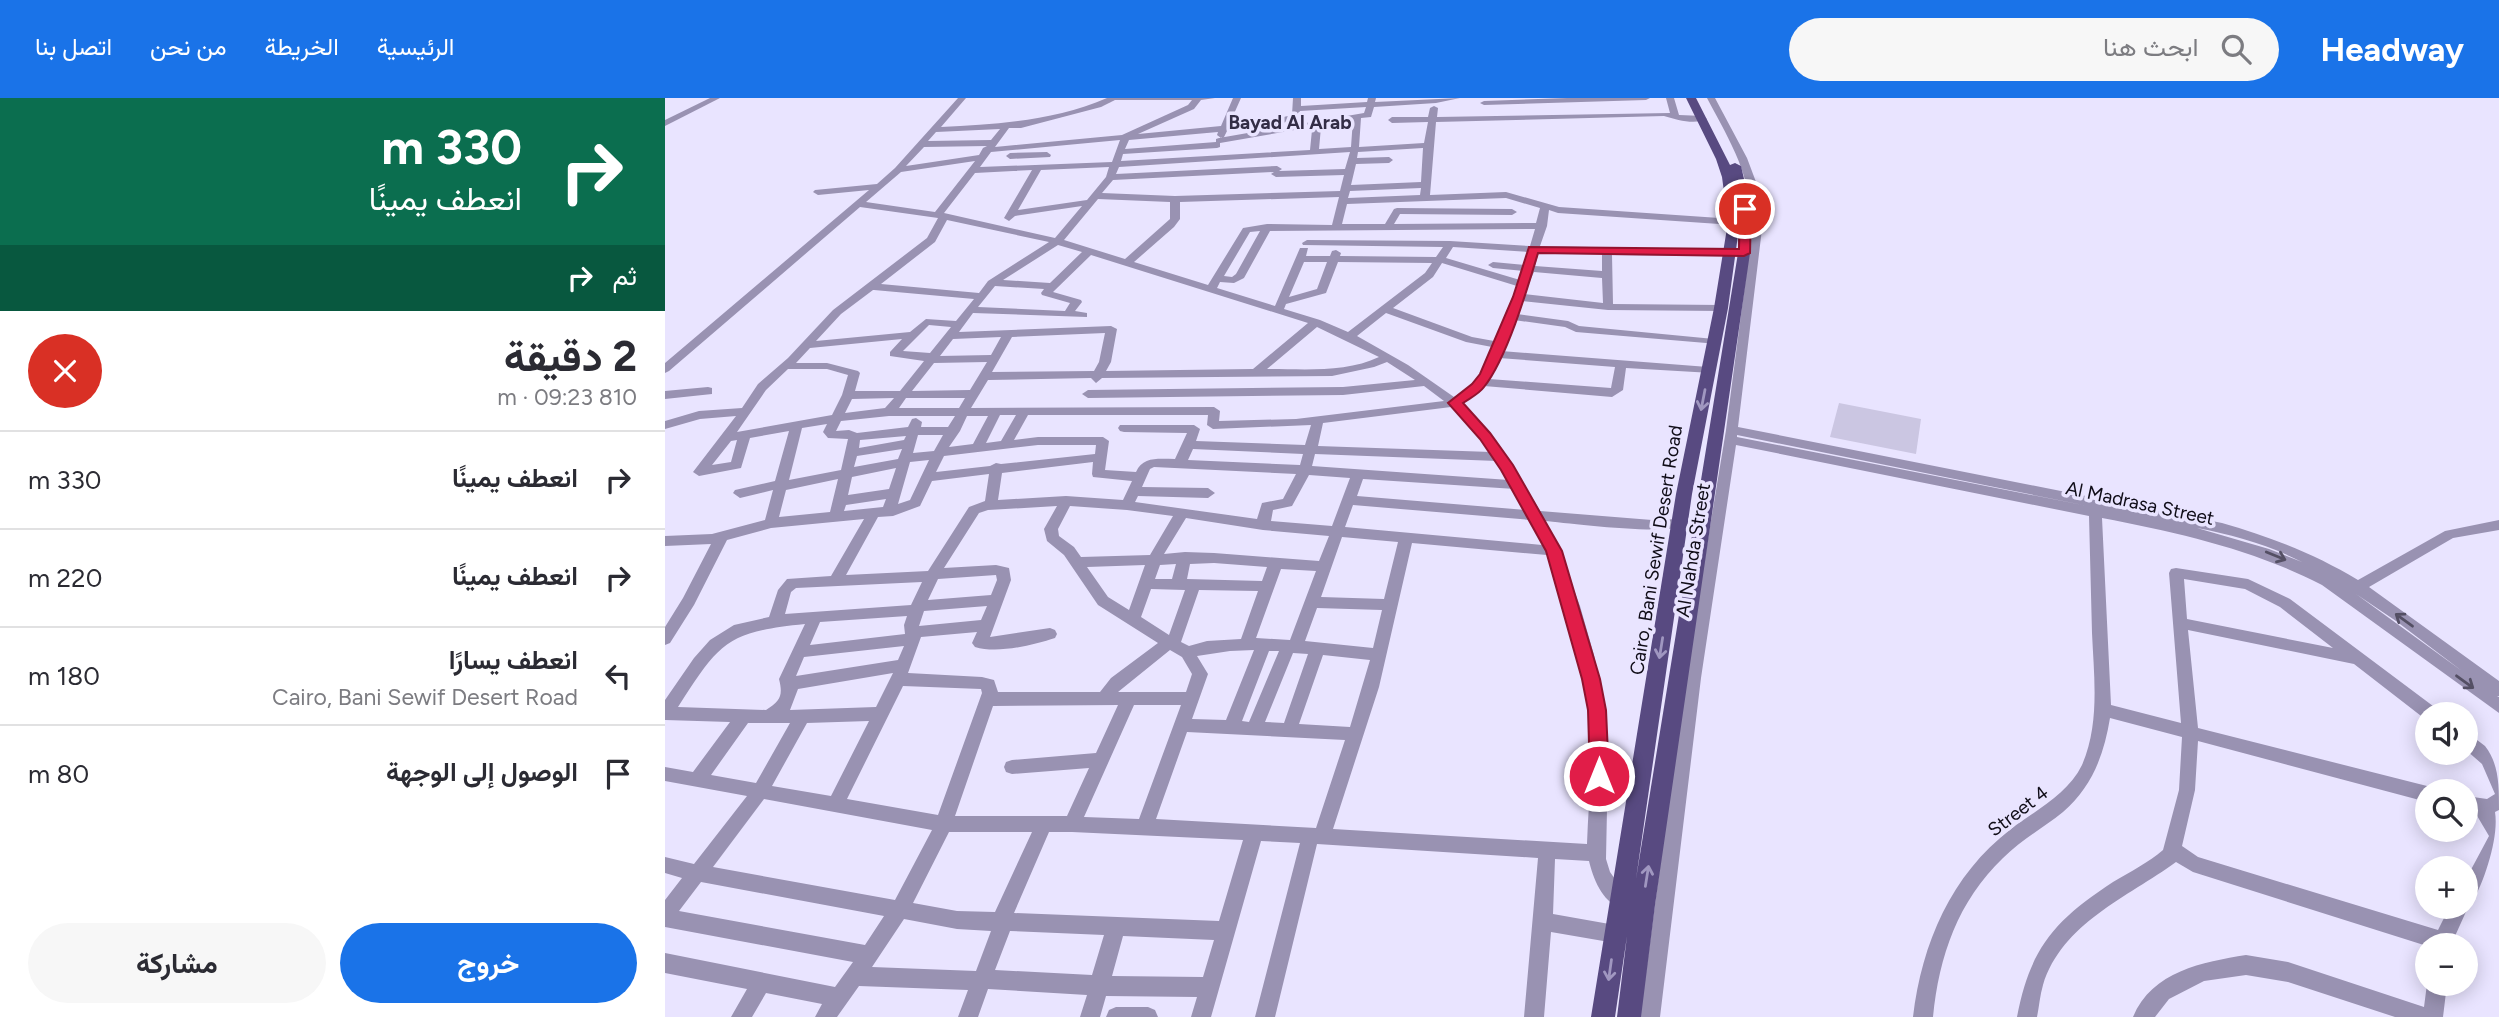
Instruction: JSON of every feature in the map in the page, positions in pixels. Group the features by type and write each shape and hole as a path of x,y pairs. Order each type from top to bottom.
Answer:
{"main road":[{"name":"Cairo, Bani Sewif Desert Road","path":"1691,98 1725,168 1734,222 1746,249"},
{"name":"Cairo, Bani Sewif Desert Road","path":"1629,1017 1643,905 1712,499 1733,316 1746,249 1742,187 1725,139 1702,98"},
{"name":"Cairo, Bani Sewif Desert Road","path":"1603,1017 1684,494 1714,342 1733,316"},
{"path":"1684,494 1712,499"}],"street":[{"path":"665,123 716,98"},
{"path":"665,369 898,170 962,98"},
{"path":"1072,112 1076,100 1096,98"},
{"path":"889,412 992,283 1057,241 1094,199 1117,164 1126,136 1191,107 1199,98"},
{"path":"935,130 1006,127 1035,122 1114,99 1211,98"},
{"path":"1214,157 1237,98"},
{"path":"898,170 985,152 1045,144 1285,121 1296,117 1297,98"},
{"path":"1392,120 1405,119 1456,98"},
{"path":"1484,106 1509,100 1646,98"},
{"path":"1670,98 1675,116"},
{"name":"Al Nahda Street","path":"1650,1017 1693,678 1712,499 1731,435 1733,316 1746,249 1757,229 1754,190 1739,148 1711,98"},
{"path":"1296,108 1338,102 1372,101 1484,106 1567,115 1664,114 1703,119"},
{"path":"1121,152 1218,143 1338,117 1369,114 1372,101"},
{"path":"1560,101 1567,115"},
{"path":"1338,102 1338,117"},
{"path":"1405,119 1408,103"},
{"path":"1425,197 1428,145 1435,105"},
{"path":"1280,306 1322,291 1340,244 1344,194 1355,148 1357,116"},
{"path":"1035,122 1045,144"},
{"path":"744,436 736,465 699,472 727,438 762,387 786,366 837,312 874,287 931,240 941,216 985,152 1006,127"},
{"path":"1290,128 1316,127 1314,150"},
{"path":"1266,153 1272,133"},
{"path":"923,144 985,152 1047,155"},
{"path":"972,170 1428,145"},
{"path":"1270,195 1281,152"},
{"path":"1352,161 1389,160"},
{"path":"1003,228 1038,168"},
{"path":"1110,177 1276,171 1349,172"},
{"path":"1344,194 1426,185"},
{"path":"818,192 880,186"},
{"path":"1012,214 1094,199 1498,194 1514,196 1545,207 1734,222"},
{"path":"1504,247 1511,225 1514,196"},
{"path":"1127,262 1171,225 1175,219 1175,199"},
{"path":"860,204 941,216 1057,241 1214,284 1280,306 1350,336 1426,382 1454,403 1485,436 1500,457 1536,515 1554,551 1585,649 1597,710 1599,776 1596,853 1607,885 1620,899"},
{"path":"727,438 889,412 922,410 1214,411 1214,425 1318,420 1454,403 1482,382 1529,270 1545,207"},
{"path":"1388,227 1397,211 1512,212"},
{"path":"1214,284 1246,230 1267,227 1542,226"},
{"path":"1214,284 1240,276 1267,227"},
{"path":"1397,244 1400,227"},
{"path":"1280,306 1313,228"},
{"path":"1307,243 1450,244 1607,252 1746,249"},
{"path":"1350,336 1429,275 1450,244"},
{"path":"1067,314 1076,302 1046,293 1089,251"},
{"path":"1607,252 1608,307"},
{"path":"1300,259 1441,260 1523,284"},
{"path":"1493,265 1608,275"},
{"path":"992,283 1052,286"},
{"path":"874,287 980,296"},
{"path":"1519,297 1733,316"},
{"path":"969,310 1083,315"},
{"path":"1387,310 1496,349 1708,371"},
{"path":"1510,316 1568,324 1576,329 1714,342"},
{"path":"958,324 928,321 894,354 931,359 994,358"},
{"path":"1257,372 1316,322"},
{"path":"949,336 1111,329 1105,362 1080,410"},
{"path":"665,541 722,537 771,523 881,512 915,503 939,453 1009,333"},
{"path":"805,345 912,335"},
{"path":"984,376 1332,372 1374,364 1388,358"},
{"path":"1482,382 1612,393 1617,390 1621,364"},
{"path":"786,366 827,366 850,371 854,376 830,434 911,437"},
{"path":"1088,394 1343,391 1426,382"},
{"path":"665,395 708,391"},
{"path":"848,395 974,394"},
{"path":"836,580 895,493 911,437 922,410"},
{"path":"980,448 997,410"},
{"path":"991,505 995,467 1009,445 1025,410"},
{"path":"665,425 699,415 746,411"},
{"path":"1263,525 1267,506 1287,503 1305,470 1318,420"},
{"path":"771,523 796,428"},
{"path":"1124,428 1194,429 1180,463"},
{"path":"852,453 911,437 954,431"},
{"name":"Al Madrasa Street","path":"1731,435 2095,507 2253,547 2352,590 2499,690"},
{"path":"836,517 855,437"},
{"path":"740,493 939,453 1009,445 1103,440 1098,474 1182,513 1263,525 1554,551"},
{"path":"1189,445 1500,457"},
{"path":"980,448 995,467"},
{"path":"929,477 995,467 1101,457"},
{"path":"1134,491 1149,464 1180,463 1517,485"},
{"path":"1254,729 1313,602 1358,474"},
{"path":"835,806 883,714 901,672 913,636 911,625 917,608 933,575 971,513 980,507 991,505 1066,501 1134,491 1207,493"},
{"path":"841,501 895,493"},
{"path":"1349,500 1652,525 1680,524"},
{"path":"1066,501 1050,535 1079,562 1094,591 1103,601 1187,653 1200,674 1144,828"},
{"name":"Street 4","path":"1923,1017 1925,993 1936,947 1954,906 1977,872 2005,844 2062,804 2080,784 2093,761 2101,736 2103,710 2095,507"},
{"path":"1133,621 1155,558 1182,513"},
{"path":"2352,590 2450,534 2479,526 2499,525"},
{"path":"665,639 689,601 722,537"},
{"path":"1265,1017 1316,837 1355,734 1379,655 1406,538"},
{"path":"1079,562 1185,557 1326,567"},
{"path":"1178,585 1185,557"},
{"path":"1246,645 1265,586 1276,563"},
{"path":"775,622 788,585 801,581 1001,570 1004,580 980,643 1001,643 1051,635"},
{"path":"2027,1017 2041,959 2056,940 2083,913 2114,890 2169,857 2172,850 2187,790 2190,733 2176,573 2248,584 2285,603 2415,702"},
{"path":"1147,584 1265,586"},
{"path":"1105,697 1117,682 1171,644 1180,631 1194,585"},
{"name":"Al Madrasa Street","path":"2352,590 2499,706"},
{"path":"665,713 722,638 744,627 997,600"},
{"path":"1313,602 1391,606"},
{"path":"814,619 786,681 792,684 901,672 982,683 989,689 988,699 943,824 897,911 856,976 825,1017"},
{"path":"2180,623 2358,659"},
{"path":"798,652 986,625"},
{"path":"1187,653 1210,645 1246,645 1379,655"},
{"path":"1231,728 1263,646"},
{"path":"1289,731 1317,650"},
{"path":"769,717 783,708 792,684"},
{"path":"1072,824 1131,697"},
{"path":"988,699 1191,698"},
{"path":"2103,710 2415,791"},
{"path":"665,713 769,717 883,714"},
{"path":"697,780 744,716"},
{"path":"802,717 760,792 665,916 869,955"},
{"path":"1181,725 1355,734"},
{"path":"2478,750 2489,760 2499,788"},
{"path":"1012,767 1102,760"},
{"path":"665,774 943,824 1072,824 1596,853"},
{"path":"2478,874 2498,837 2482,804"},
{"path":"968,1017 1002,924 1044,824"},
{"path":"1201,1017 1254,833"},
{"path":"1534,1017 1547,850"},
{"path":"2172,850 2193,864 2415,935"},
{"path":"665,865 897,911 1002,924 1227,931"},
{"path":"1543,921 1615,934"},
{"path":"1090,1017 1116,928"},
{"path":"665,963 839,999"},
{"path":"2143,1017 2162,992 2202,972 2246,965 2288,972 2425,1017"},
{"path":"856,976 1210,987"},
{"path":"741,1017 762,982"},
{"path":"2434,1017 2436,996"},
{"path":"1116,1017 1148,1017"}],"shaded area":[{"path":"1839,403 1921,419 1916,454 1830,437"}],"district":[{"name":"Bayad Al Arab","path":"1290,122"}],"route":[{"path":"1599,776 1597,710 1591,679 1585,649 1554,551 1507,468 1485,436 1454,403 1477,387 1486,375 1519,297 1534,250 1744,253 1745,209"}]}
